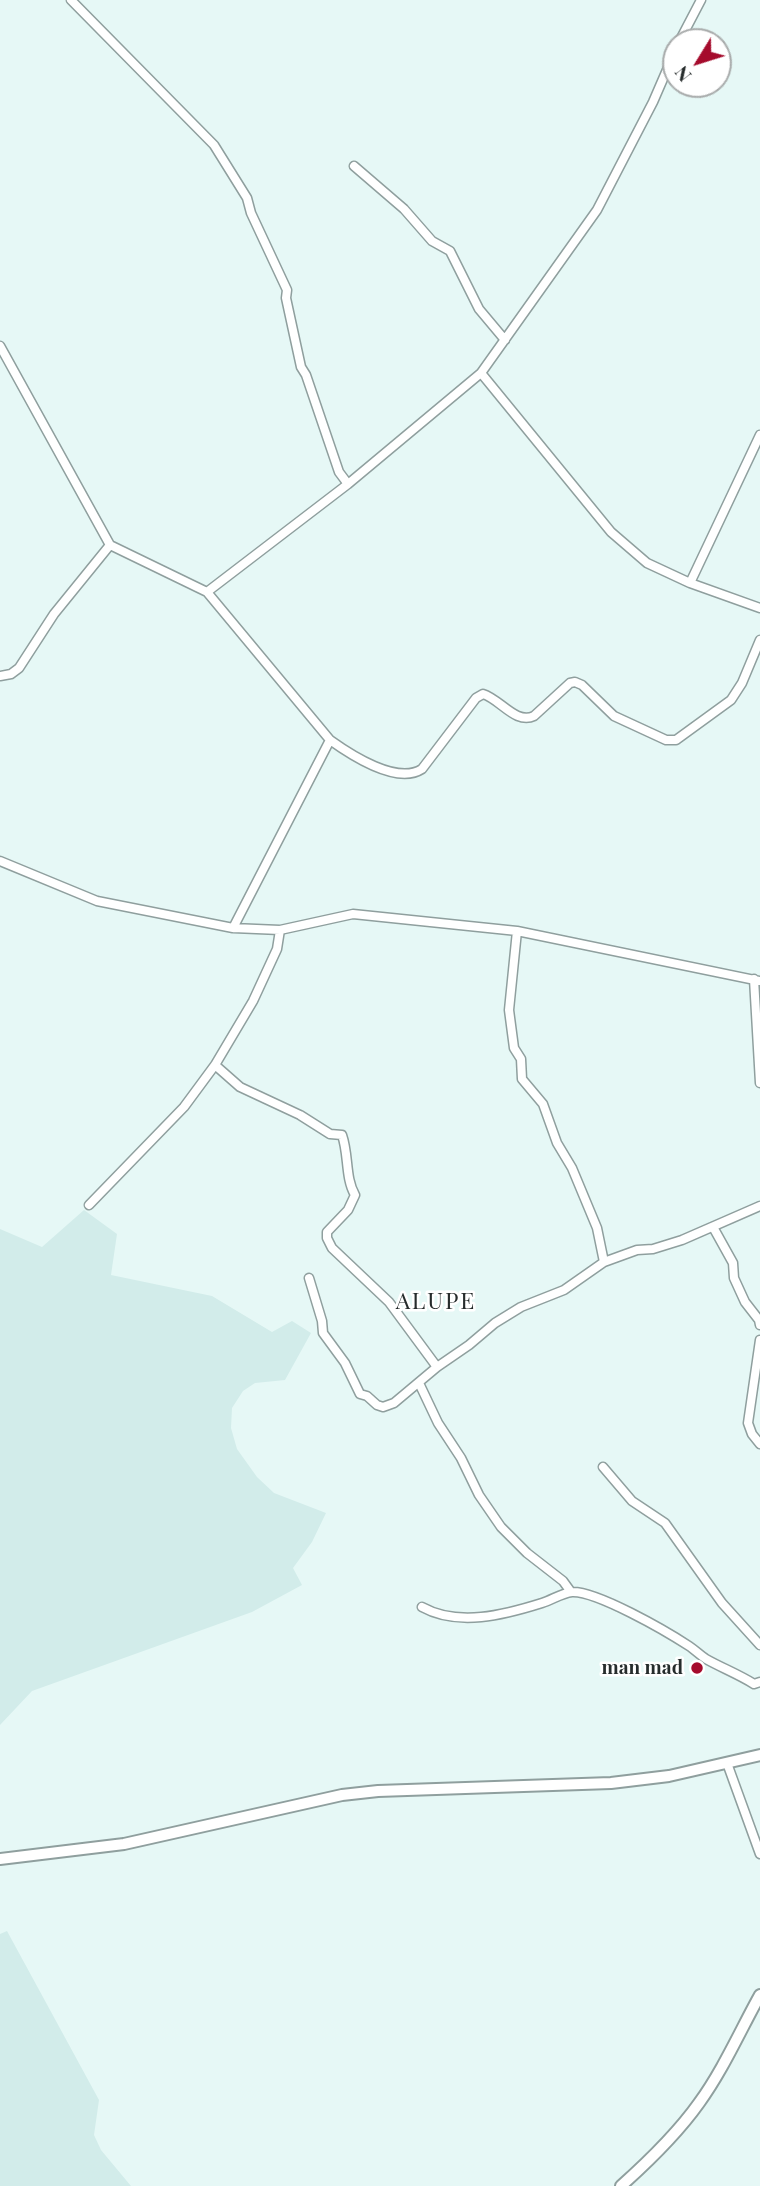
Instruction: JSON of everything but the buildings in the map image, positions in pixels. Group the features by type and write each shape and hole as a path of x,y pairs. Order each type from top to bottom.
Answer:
{"street":[{"path":"71,0 214,145 247,198 251,213 287,290 286,298 301,367 339,472 348,484"},
{"path":"686,28 701,0"},
{"path":"207,592 348,484 481,373 597,210 662,81"},
{"path":"354,166 404,209 432,241 450,251 479,309 505,340"},
{"path":"0,346 110,545 207,592 330,740 351,755 377,767 405,775 415,774 422,769 476,698 483,694 490,696 520,718 528,719 570,683 575,682 582,685 614,716 666,740 676,740 731,700 742,683 760,640"},
{"path":"481,373 611,532 647,563 690,583 760,608"},
{"path":"690,583 760,435"},
{"path":"0,677 19,668 54,614 110,545"},
{"path":"233,928 330,740"},
{"path":"0,861 97,901 233,928 280,930 353,914 517,931 757,980 760,1083"},
{"path":"89,1205 184,1107 215,1065 243,1020 269,969 277,950 280,930"},
{"path":"517,931 509,1010 514,1048 521,1059 522,1079 542,1104 557,1143 572,1168 597,1228 604,1262"},
{"path":"215,1065 240,1087 300,1115 330,1134 342,1135 346,1146 350,1187 355,1195 348,1210 327,1232 327,1238 332,1248 389,1301 437,1367"},
{"path":"309,1278 323,1333 345,1363 360,1394 383,1407 394,1403 495,1323 521,1307 564,1290 604,1262 637,1250 653,1249 682,1240 760,1206"},
{"path":"713,1227 733,1263 734,1278 745,1302 760,1325"},
{"path":"760,1340 748,1423 751,1434 760,1444"},
{"path":"419,1384 479,1495 501,1527 527,1553 563,1581 571,1592"},
{"path":"603,1467 632,1502 665,1523 722,1603 760,1645"},
{"path":"422,1607 435,1614 460,1619 512,1612 571,1592 587,1594 610,1603 690,1646 705,1658 754,1684 760,1682"},
{"path":"0,1859 124,1844 342,1796 379,1791 611,1783 669,1776 760,1755"},
{"path":"727,1763 760,1854"},
{"path":"621,2186 649,2161 698,2104 718,2074 760,1995"}],"shaded area":[{"path":"84,1210 117,1234 111,1275 212,1296 272,1332 292,1321 311,1333 285,1380 255,1383 243,1391 232,1408 231,1428 237,1449 257,1477 274,1493 326,1513 312,1542 293,1568 302,1585 252,1612 32,1691 0,1725 0,1229 42,1247"},
{"path":"7,1931 99,2100 94,2135 101,2150 131,2186 0,2186 0,1934"}],"place":[{"name":"man mad","path":"697,1668"}],"district":[{"name":"ALUPE","path":"436,1302"}]}
